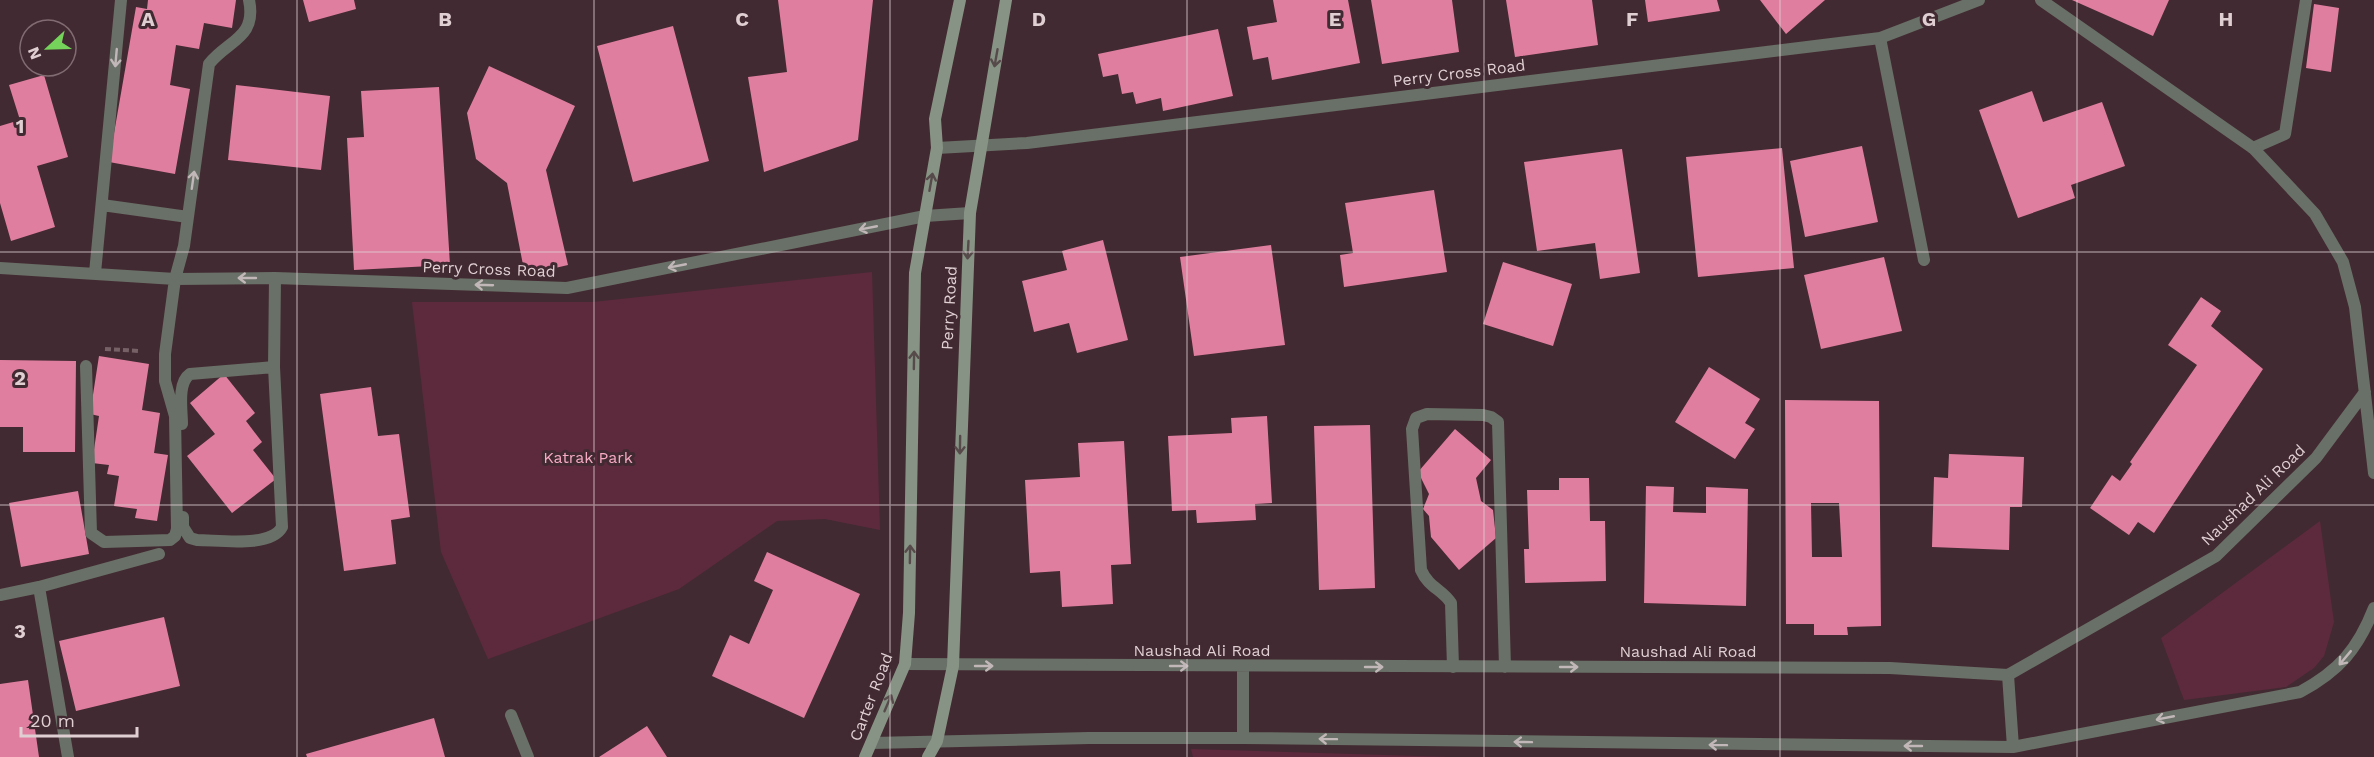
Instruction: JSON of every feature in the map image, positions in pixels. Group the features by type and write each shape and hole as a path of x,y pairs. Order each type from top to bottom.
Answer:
{"main road":[{"name":"Perry Road","path":"909,613 915,273 937,148 935,119 960,0"},
{"name":"Perry Road","path":"953,666 957,621 962,388 970,213 1006,0"},
{"name":"Carter Road","path":"865,757 905,664 909,613"},
{"path":"928,757 938,741 953,666"}],"street":[{"path":"95,273 121,0"},
{"path":"86,366 91,533 104,542 163,541 176,536 175,416 165,381 165,351 175,279 188,217 209,64 217,54 238,39 250,24 252,13 249,0"},
{"name":"Perry Cross Road","path":"937,148 1027,143 1880,38 1979,0"},
{"path":"2041,0 2253,148 2315,214 2343,262 2355,307 2374,473"},
{"path":"2253,148 2285,134 2306,0"},
{"path":"1880,38 1924,260"},
{"path":"102,205 188,217"},
{"name":"Perry Cross Road","path":"0,268 175,279 275,278 567,288 925,216 970,213"},
{"path":"274,367 197,372 185,377 182,388 183,527 190,538 266,540 278,534 282,527 274,367 275,278"},
{"name":"Naushad Ali Road","path":"905,664 953,666 1890,668 2008,675 2216,556 2316,458 2365,392"},
{"path":"1453,667 1451,603 1447,596 1431,587 1421,570 1412,429 1416,418 1427,414 1483,415 1498,422 1505,667"},
{"path":"0,595 39,587 159,554"},
{"path":"39,587 68,757"},
{"path":"872,743 1243,738 2013,747 2300,692 2320,681 2340,665 2362,637 2374,608"},
{"path":"1243,667 1243,738"},
{"path":"2008,675 2013,747"},
{"path":"511,715 528,757"}],"path":[{"path":"86,366 86,358 97,349 165,351"}],"green space":[{"name":"Katrak Park","path":"872,272 880,530 825,519 777,521 679,589 488,659 441,552 412,302 593,302"},
{"path":"2320,521 2334,622 2324,656 2314,668 2286,687 2184,700 2161,638"},
{"path":"1191,749 1450,757 1193,757"}],"building":[{"path":"148,0 236,0 232,28 204,23 199,49 176,45 170,85 190,89 175,174 109,162 136,7 147,9"},
{"path":"303,0 354,0 356,9 309,22"},
{"path":"778,0 873,0 858,140 764,172 748,77 787,72"},
{"path":"1273,0 1348,0 1360,63 1272,80 1268,57 1253,60 1247,27 1277,22"},
{"path":"1371,0 1452,0 1459,52 1382,64"},
{"path":"1506,0 1592,0 1598,45 1515,57"},
{"path":"1645,0 1717,0 1720,11 1648,22"},
{"path":"1760,0 1825,0 1786,34"},
{"path":"2072,0 2169,0 2153,36"},
{"path":"2314,4 2339,8 2331,72 2306,68"},
{"path":"673,26 709,161 633,182 597,46"},
{"path":"1218,29 1233,96 1163,111 1161,98 1136,104 1133,92 1122,94 1118,74 1103,77 1098,54"},
{"path":"489,66 575,106 546,170 568,265 525,275 507,183 476,159 467,113"},
{"path":"34,78 45,78 68,157 37,166 55,227 11,241 0,203 0,126 20,120 9,85"},
{"path":"236,85 330,96 321,170 228,160"},
{"path":"439,87 450,265 354,270 347,138 364,137 361,91"},
{"path":"2032,91 2043,122 2102,102 2125,166 2071,185 2075,198 2018,218 1979,110"},
{"path":"1862,146 1878,222 1805,237 1790,161"},
{"path":"1782,148 1794,268 1698,277 1686,157"},
{"path":"1622,149 1640,273 1600,279 1595,243 1537,251 1524,162"},
{"path":"1434,190 1447,272 1344,287 1340,255 1353,253 1345,203"},
{"path":"1103,240 1128,340 1077,353 1069,323 1034,332 1022,281 1067,270 1062,251"},
{"path":"1271,245 1285,345 1194,356 1180,257"},
{"path":"1884,257 1902,331 1821,349 1804,275"},
{"path":"1503,262 1572,284 1553,346 1483,324"},
{"path":"2201,297 2221,311 2211,326 2263,369 2154,533 2138,522 2129,535 2090,508 2112,475 2120,481 2132,464 2130,462 2197,365 2168,345"},
{"path":"99,356 149,364 142,410 160,413 154,453 168,455 157,521 135,518 137,509 114,506 119,476 107,474 109,465 92,463 99,416 90,414"},
{"path":"0,360 76,361 75,452 23,452 23,427 0,427"},
{"path":"1709,367 1760,399 1745,423 1755,429 1735,459 1675,422"},
{"path":"224,374 255,413 246,421 262,442 253,450 276,479 232,513 187,456 215,434 190,403"},
{"path":"371,387 378,436 399,434 410,517 391,520 396,564 344,571 320,394"},
{"path":"1785,400 1879,401 1881,626 1847,627 1848,635 1814,635 1814,624 1786,624","holes":["1811,503 1839,503 1842,557 1812,557"]},
{"path":"1267,416 1272,503 1255,504 1256,520 1197,523 1196,510 1172,511 1168,436 1232,433 1231,418"},
{"path":"1370,425 1375,588 1319,590 1314,426"},
{"path":"1455,429 1491,460 1476,478 1481,501 1493,510 1496,538 1459,570 1431,537 1429,516 1423,509 1429,494 1418,472"},
{"path":"1124,441 1131,564 1111,565 1113,604 1062,607 1060,571 1030,573 1025,480 1080,477 1078,443"},
{"path":"1949,454 2024,457 2022,507 2010,507 2009,550 1932,547 1934,477 1948,478"},
{"path":"1559,478 1589,478 1590,521 1605,521 1606,581 1525,583 1524,549 1529,549 1527,490 1559,490"},
{"path":"1646,486 1674,487 1673,512 1706,513 1706,487 1748,489 1746,606 1644,603"},
{"path":"78,491 89,554 21,567 9,503"},
{"path":"767,552 860,594 804,718 712,676 730,635 749,644 773,590 754,581"},
{"path":"164,617 180,686 76,711 59,641"},
{"path":"28,680 39,757 0,757 0,684"},
{"path":"434,718 445,757 307,757 306,754"},
{"path":"647,726 667,757 599,757"}]}
